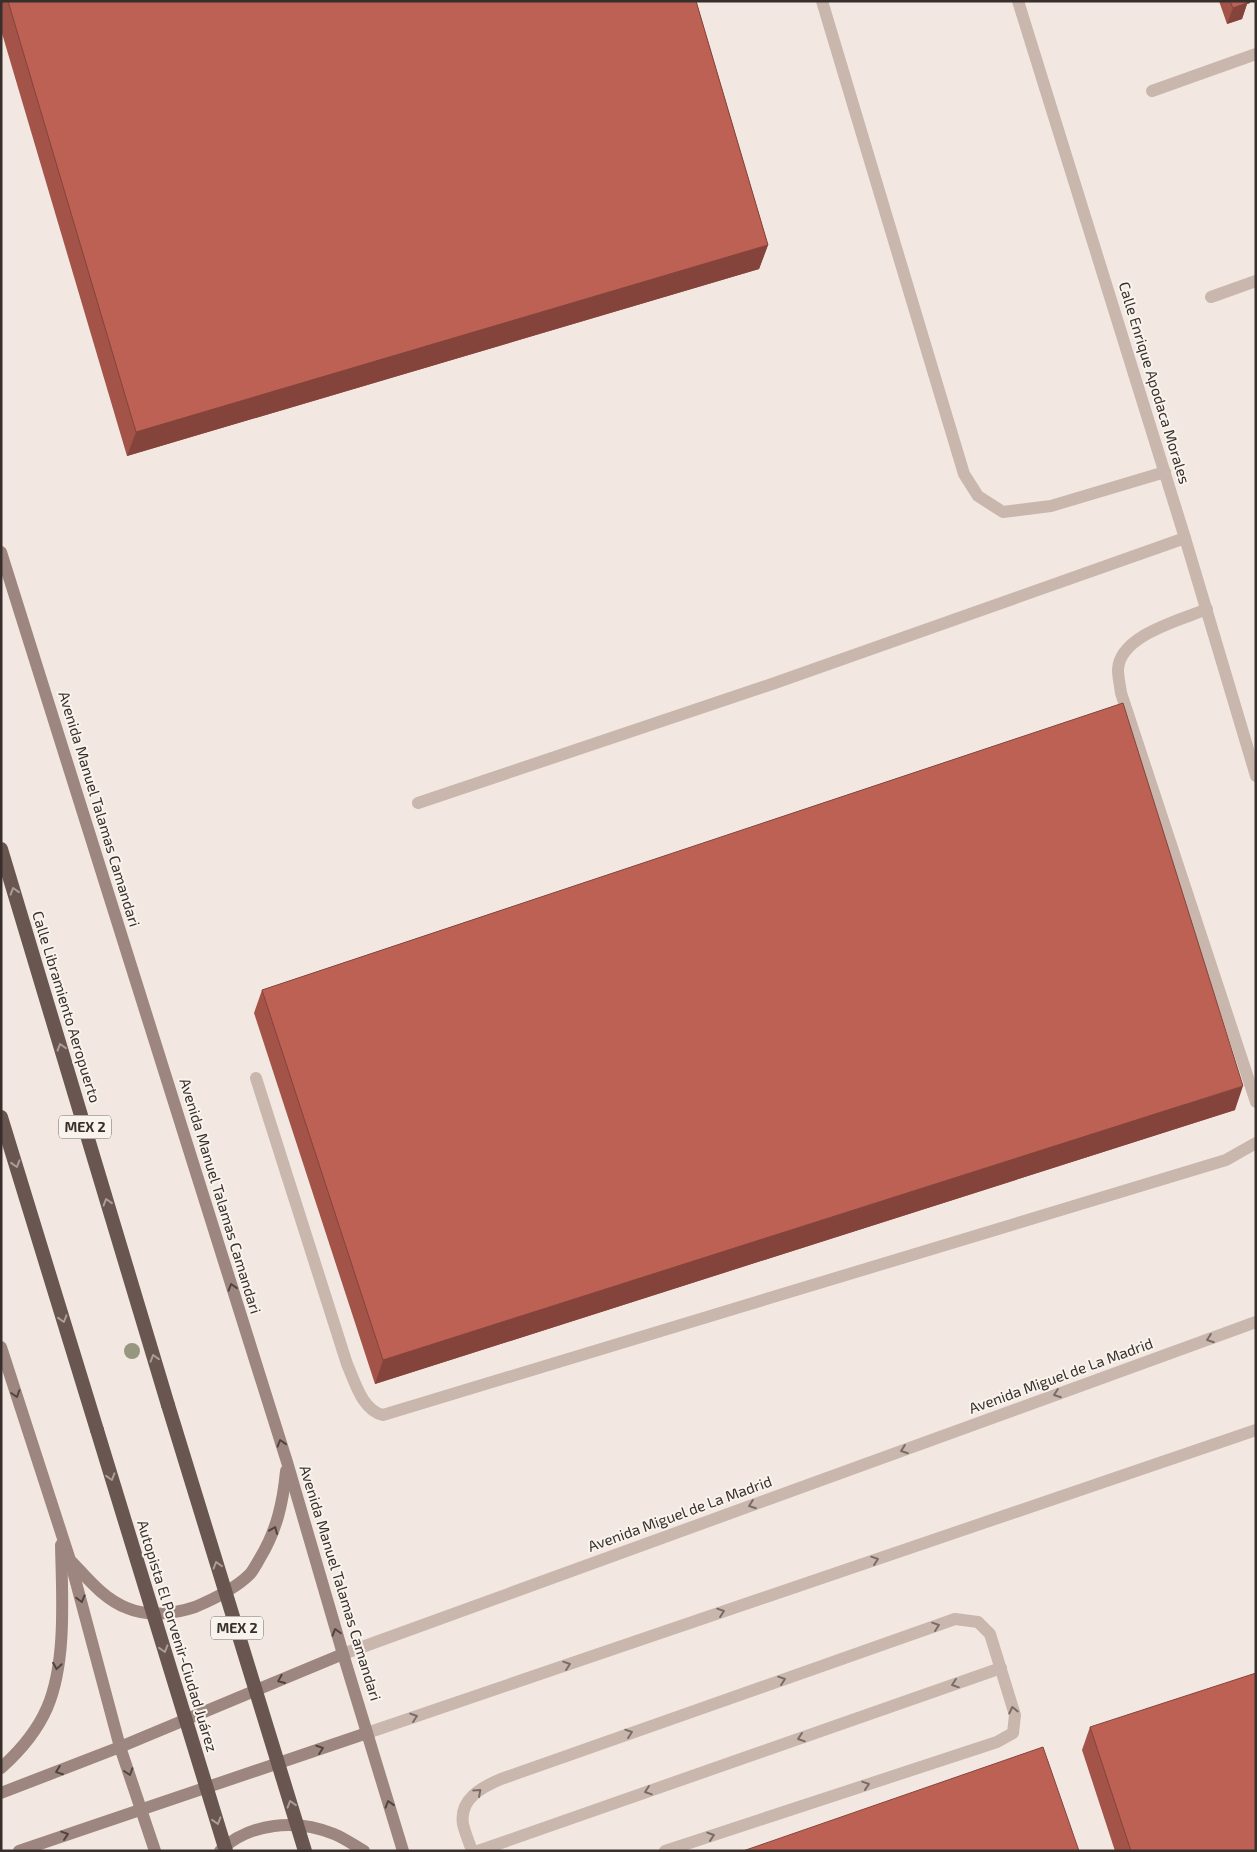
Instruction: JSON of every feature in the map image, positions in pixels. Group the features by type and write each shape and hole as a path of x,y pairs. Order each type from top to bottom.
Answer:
{"highway":[{"name":"Calle Libramiento Aeropuerto","path":"1,849 305,1851"},
{"name":"Autopista El Porvenir-Ciudad Juárez","path":"1,1117 226,1851"}],"main road":[{"name":"Avenida Manuel Talamas Camandari","path":"1,552 287,1462 342,1654 403,1851"},
{"path":"1,1347 61,1530 120,1747 155,1851"},
{"path":"70,1560 96,1588 111,1600 128,1609 150,1614 171,1613 205,1603 230,1590 251,1573 266,1548 275,1528 283,1501 287,1462"},
{"path":"1,1768 19,1751 34,1731 48,1707 56,1677 63,1613 61,1530"},
{"name":"Avenida Miguel de La Madrid","path":"1,1793 120,1747 342,1654"},
{"path":"19,1851 368,1733"},
{"path":"220,1851 253,1830 289,1824 309,1826 335,1834 364,1851"}],"street":[{"path":"822,1 964,474 978,496 1003,512 1051,506 1165,472"},
{"name":"Calle Enrique Apodaca Morales","path":"1018,1 1186,538 1256,776"},
{"path":"1152,91 1256,54"},
{"path":"1211,297 1256,281"},
{"path":"418,803 772,684 1186,538"},
{"path":"1207,609 1139,637 1125,651 1118,668 1121,693 1256,1102"},
{"path":"256,1078 347,1364 366,1404 375,1413 384,1415 1226,1160 1256,1143"},
{"name":"Avenida Miguel de La Madrid","path":"342,1654 1256,1322"},
{"path":"368,1733 1256,1430"},
{"path":"472,1851 463,1823 465,1804 481,1788 500,1778 955,1619 978,1622 990,1634 1015,1715 1013,1733 997,1742 665,1851"},
{"path":"478,1851 1001,1668"}],"building":[{"path":"8,1 696,1 768,245 136,432"},
{"path":"1230,1 1247,1 1247,3 1233,8"},
{"path":"1123,703 1243,1086 383,1360 262,990"},
{"path":"1256,1673 1256,1851 1131,1851 1090,1727"},
{"path":"1043,1747 1079,1851 743,1851"}]}
